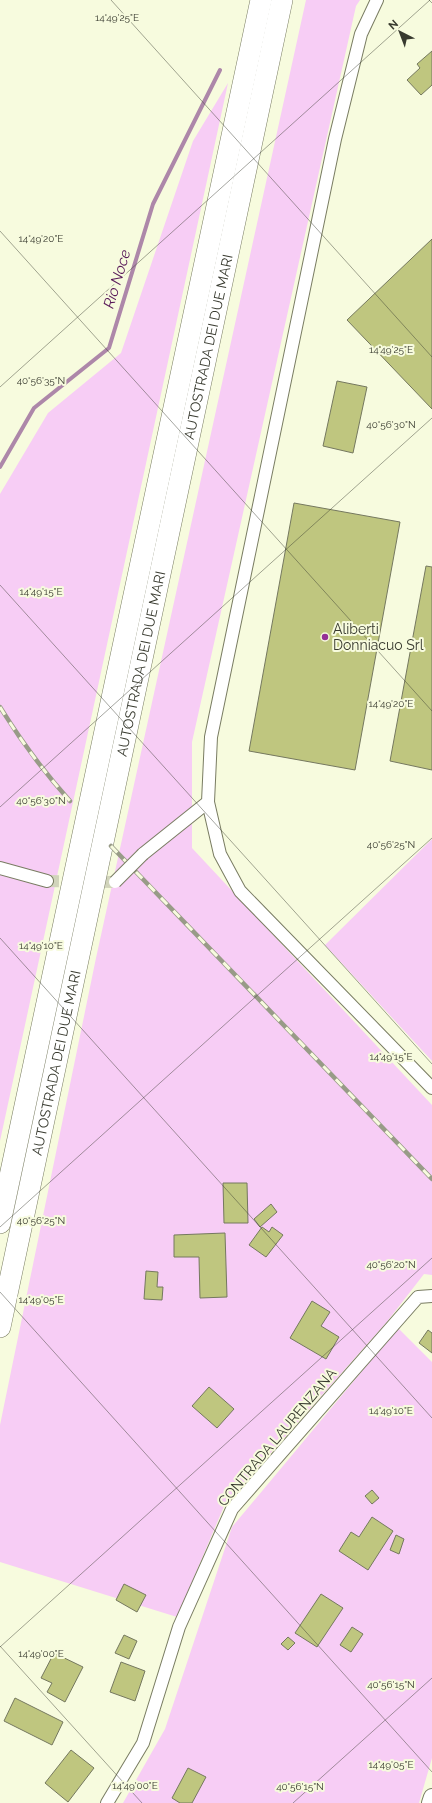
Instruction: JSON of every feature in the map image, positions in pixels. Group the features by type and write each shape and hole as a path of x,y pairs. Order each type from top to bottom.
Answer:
{"highway":[{"name":"AUTOSTRADA DEI DUE MARI","path":"0,1224 261,0"},
{"name":"AUTOSTRADA DEI DUE MARI","path":"0,1327 282,0"}],"main road":[{"path":"430,1803 432,1797"}],"street":[{"path":"377,0 361,34 335,140 211,737 208,802 220,854 240,891 432,1088"},
{"path":"115,882 143,854 208,802"},
{"path":"0,868 47,881"},
{"name":"CONTRADA LAURENZANA","path":"107,1803 143,1743 179,1627 232,1510 418,1297 432,1296"}],"shaded area":[{"path":"306,0 360,0 356,6 192,742 192,848 432,1105 432,1275 424,1274 386,1323 225,1504 177,1617 0,1562 0,1425 96,958"},
{"path":"228,83 0,1141 0,494 48,413 121,353 193,141"},
{"path":"432,839 432,1061 325,945"},
{"path":"398,1328 432,1362 432,1758 419,1803 123,1803 165,1729 232,1527"}],"building":[{"path":"432,51 432,85 421,95 407,80 420,68 417,64"},
{"path":"432,239 432,409 347,320"},
{"path":"337,381 367,387 353,453 323,446"},
{"name":"Aliberti Donniacuo Srl","path":"294,503 400,522 355,770 249,751"},
{"path":"426,566 432,567 432,770 390,761"},
{"path":"223,1183 247,1183 248,1223 224,1223"},
{"path":"271,1204 277,1212 260,1227 254,1219"},
{"path":"262,1227 269,1232 272,1227 283,1235 266,1257 249,1245"},
{"path":"225,1233 227,1297 200,1298 199,1257 174,1257 174,1235"},
{"path":"146,1271 158,1272 157,1287 163,1287 162,1300 144,1299"},
{"path":"312,1301 330,1312 321,1326 339,1337 326,1359 290,1338"},
{"path":"428,1330 432,1333 432,1353 419,1343"},
{"path":"209,1387 234,1409 217,1428 192,1406"},
{"path":"372,1490 379,1498 372,1504 365,1496"},
{"path":"372,1517 393,1531 368,1570 339,1551 351,1532 359,1537"},
{"path":"396,1535 404,1539 399,1554 390,1550"},
{"path":"124,1584 146,1595 137,1612 116,1600"},
{"path":"321,1594 343,1608 317,1647 295,1633"},
{"path":"352,1627 363,1634 351,1652 340,1645"},
{"path":"124,1635 137,1641 129,1659 115,1653"},
{"path":"288,1637 295,1643 288,1650 281,1644"},
{"path":"54,1653 83,1667 65,1702 47,1692 52,1683 41,1678"},
{"path":"121,1662 145,1671 135,1701 110,1692"},
{"path":"15,1698 63,1722 52,1745 4,1721"},
{"path":"71,1750 94,1768 68,1802 45,1783"},
{"path":"188,1768 206,1777 192,1803 180,1803 172,1798"}],"waterway":[{"name":"Rio Noce","path":"0,467 34,408 109,348 153,204 220,70"}],"tunnel":[{"path":"47,881 115,882"}],"railway":[{"path":"0,707 33,756 70,801"},
{"path":"111,846 432,1179"}],"place":[{"name":"Aliberti Donniacuo Srl","path":"325,637"}]}
